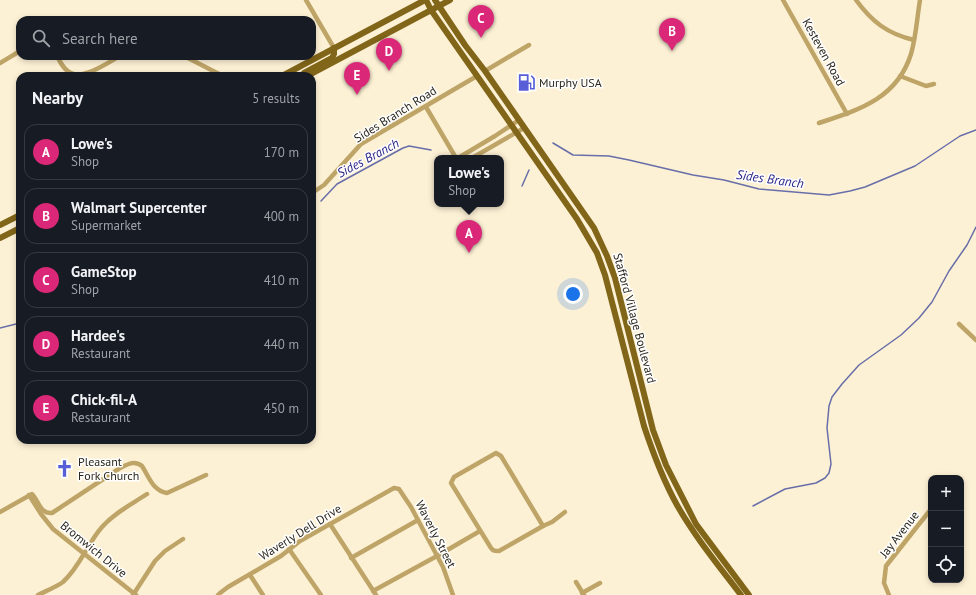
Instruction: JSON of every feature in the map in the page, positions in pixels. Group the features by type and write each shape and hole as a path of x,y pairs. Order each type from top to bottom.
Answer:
{"main road":[{"path":"316,58 425,0"},
{"name":"Stafford Village Boulevard","path":"425,0 577,219 597,253 605,275 644,426 666,483 691,528 741,595"},
{"name":"Stafford Village Boulevard","path":"435,0 594,228 615,278 653,430 666,465 696,524 749,595"},
{"path":"315,72 450,0"},
{"path":"306,72 332,58 334,48"},
{"path":"289,72 312,60"},
{"path":"0,225 16,217"},
{"path":"0,238 16,230"}],"street":[{"path":"306,0 315,16"},
{"name":"Kesteven Road","path":"783,0 847,114"},
{"path":"856,0 875,22 888,31 914,40"},
{"path":"819,123 862,108 878,99 900,76 910,55 914,40 920,0"},
{"path":"316,17 334,48"},
{"path":"485,71 529,45"},
{"path":"0,63 16,53"},
{"path":"60,60 68,72"},
{"path":"90,72 112,60"},
{"path":"192,60 215,72"},
{"name":"Sides Branch Road","path":"316,190 324,185 361,144 477,76"},
{"path":"900,76 926,86 934,84"},
{"path":"426,107 455,155"},
{"path":"462,155 519,120"},
{"path":"477,155 524,128"},
{"path":"484,143 488,149"},
{"path":"959,324 976,340"},
{"path":"543,526 502,456 496,453 454,477 452,480 451,483 453,487 493,550 499,551 552,522 565,512"},
{"path":"0,512 29,495 33,495 44,512 52,513 131,462 140,464 154,486 162,492 167,492 206,475"},
{"name":"Waverly Street","path":"394,488 399,489 403,493 418,520 443,568 453,595"},
{"name":"Waverly Dell Drive","path":"218,595 220,592 281,556 300,541 394,488"},
{"path":"38,595 61,583 67,578 94,537 107,522 122,510 147,494"},
{"name":"Bromwich Drive","path":"29,495 53,529 134,595"},
{"name":"Jay Avenue","path":"889,595 884,582 886,566 929,511"},
{"path":"351,558 418,520"},
{"path":"330,524 374,593 480,531"},
{"path":"134,595 155,561 165,551 183,539"},
{"path":"289,549 321,595"},
{"path":"250,574 263,595"},
{"path":"576,582 583,594 600,583"}],"waterway":[{"name":"Sides Branch","path":"553,143 573,155 609,156 693,175 724,180 759,189 829,195 865,187 915,166 960,136 976,130"},
{"name":"Sides Branch","path":"321,201 337,184 403,148 409,146 431,150"},
{"name":"Sides Branch","path":"522,186 529,170"},
{"path":"753,506 785,489 816,483 825,478 829,473 831,464 827,428 829,406 832,397 859,365 901,335 919,318 932,302 949,271 967,245 976,227"},
{"name":"Sides Branch","path":"0,328 16,324"}],"place":[{"name":"GameStop","path":"481,38"},
{"name":"Walmart Supercenter","path":"672,51"},
{"name":"Hardee's","path":"389,71"},
{"name":"Murphy USA","path":"526,82"},
{"name":"Chick-fil-A","path":"357,95"},
{"name":"Lowe's","path":"469,253"},
{"name":"Pleasant Fork Church","path":"65,468"}]}
